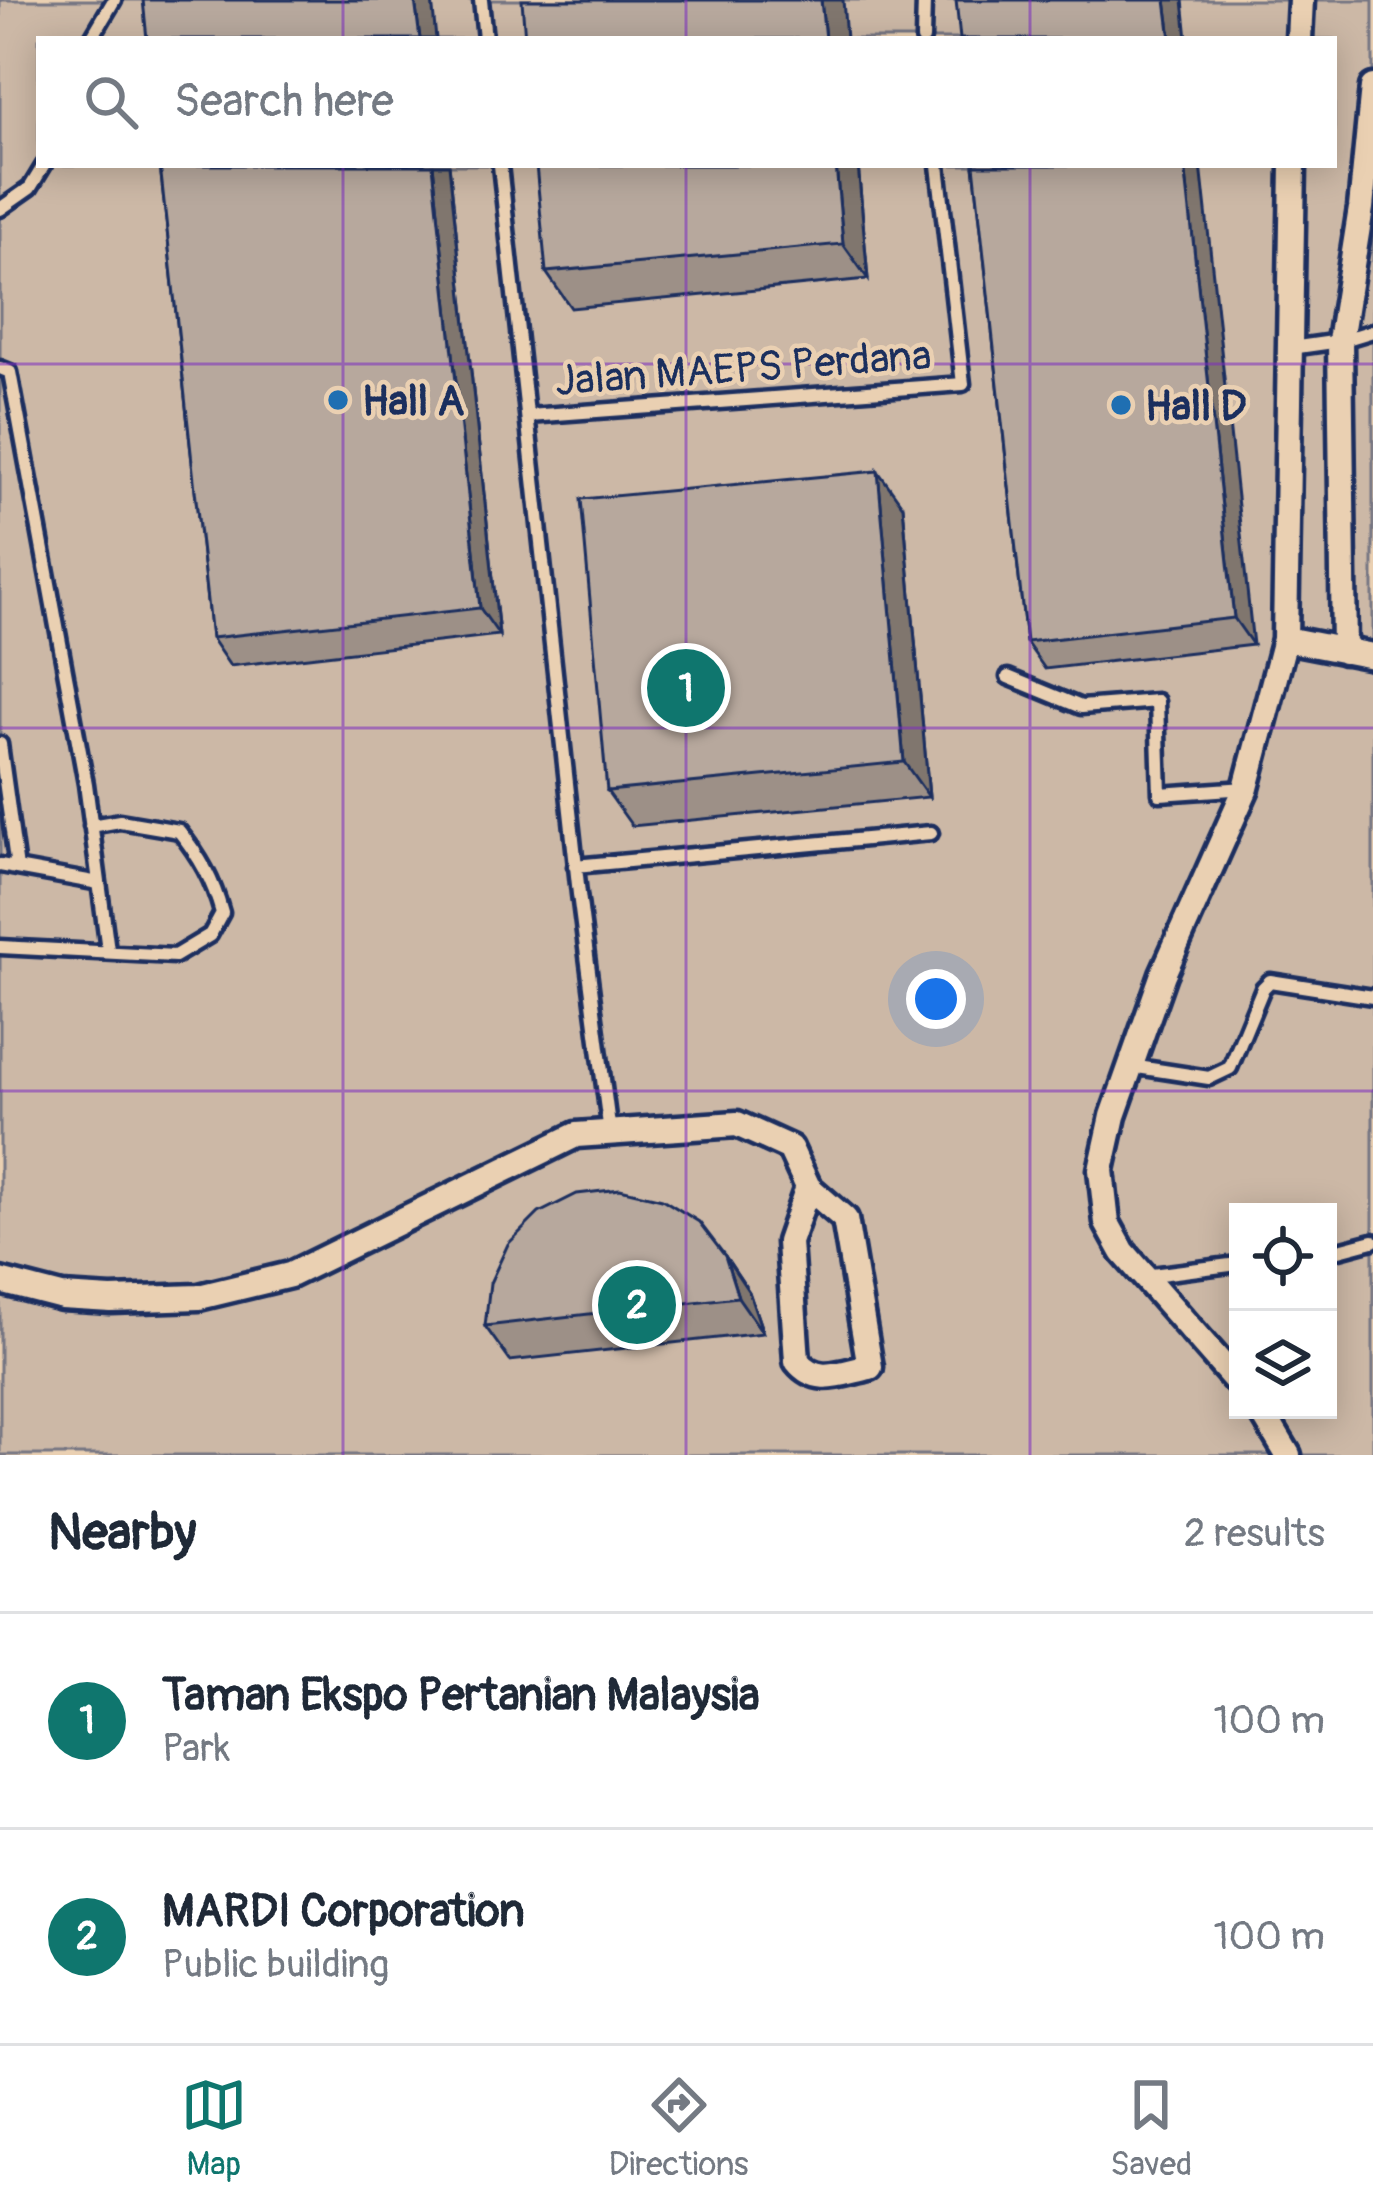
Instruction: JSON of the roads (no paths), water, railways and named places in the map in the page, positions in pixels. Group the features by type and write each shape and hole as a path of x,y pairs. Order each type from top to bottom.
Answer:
{"street":[{"path":"1299,36 1301,0"},
{"path":"1344,651 1340,341 1361,208 1373,87"},
{"path":"1229,1373 1143,1276 1107,1223 1101,1170 1113,1116 1163,974 1246,788 1285,639 1293,168"},
{"path":"1285,639 1373,656"},
{"path":"0,1281 62,1297 199,1297 290,1275 576,1135 737,1124 790,1148 808,1187 845,1219 870,1367 818,1378 797,1361 789,1242 808,1187"},
{"path":"1266,1419 1288,1455"}],"lane":[{"path":"94,36 114,0"},
{"path":"481,0 485,36"},
{"path":"923,36 924,0"},
{"path":"0,209 30,188 42,168"},
{"path":"500,168 575,866 610,1132"},
{"name":"Jalan MAEPS Perdana","path":"529,416 963,384 938,168"},
{"path":"1289,348 1373,331"},
{"path":"0,368 10,372 91,826 108,950"},
{"path":"1009,677 1082,707 1157,700 1160,794 1246,788"},
{"path":"0,744 17,868"},
{"path":"0,947 175,956 210,934 222,913 202,859 179,831 120,821 91,826"},
{"path":"575,866 931,833"},
{"path":"0,865 99,884"},
{"path":"1131,1066 1220,1076 1231,1068 1270,980 1373,997"},
{"path":"1337,1251 1373,1241"},
{"path":"1143,1276 1229,1265"}],"place":[{"name":"Hall A","path":"338,400"},
{"name":"Hall D","path":"1121,405"},
{"name":"Taman Ekspo Pertanian Malaysia","path":"686,688"},
{"name":"MARDI Corporation","path":"637,1305"}]}
